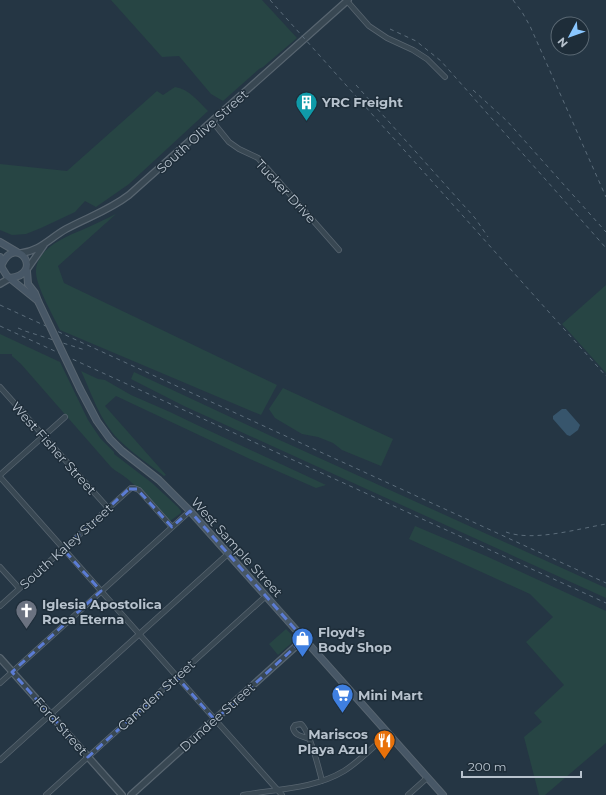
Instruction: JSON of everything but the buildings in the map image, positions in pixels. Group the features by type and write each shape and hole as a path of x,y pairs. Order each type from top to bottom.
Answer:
{"main road":[{"path":"0,242 19,253 26,260 27,269 19,276 10,278 7,276 1,265 6,256 9,254 19,253"},
{"name":"West Sample Street","path":"27,269 28,284 35,293 80,389 97,421 110,439 122,451 159,480 190,511 229,553 442,795"},
{"name":"West Sample Street","path":"10,278 38,300"}],"street":[{"path":"348,1 369,26 387,38 409,48 427,59 445,77"},
{"name":"South Olive Street","path":"19,253 32,251 44,245 58,233 101,213 120,202 348,1"},
{"name":"Tucker Drive","path":"212,121 229,142 243,152 258,158 339,250"},
{"name":"South Olive Street","path":"27,269 44,245"},
{"path":"0,284 10,278"},
{"name":"West Fisher Street","path":"0,387 108,508"},
{"path":"65,417 0,476 282,795"},
{"name":"South Kaley Street","path":"0,606 129,489 134,488 139,490 172,527"},
{"path":"0,683 190,511"},
{"path":"0,760 229,553"},
{"path":"0,567 19,588"},
{"name":"Camden Street","path":"46,795 266,596"},
{"name":"Dundee Street","path":"131,795 304,639"},
{"name":"Ford Street","path":"0,658 122,795"},
{"path":"243,795 307,785 334,776 351,766 388,734"},
{"path":"309,739 322,781"},
{"path":"408,795 427,778"}],"highlighted area":[{"path":"129,489 137,489 172,527 190,511 304,639 215,720 177,677 88,757 12,672 101,591 63,549"}],"green space":[{"path":"111,0 262,0 297,38 223,101 211,94 179,56 162,57"},
{"path":"175,87 185,90 208,111 129,184 96,207 85,201 75,212 26,234 12,235 0,230 0,164 67,171 157,91 163,95"},
{"path":"116,214 58,266 64,283 277,385 261,415 60,330 42,294 37,279 37,265 40,257 52,245 60,240"},
{"path":"606,285 606,373 562,324"},
{"path":"0,334 60,362 88,420 100,438 114,452 114,454 152,483 178,507 181,513 170,521 139,488 114,470 21,364 12,356 12,354 0,354"},
{"path":"81,371 98,379 105,380 131,395 326,485 316,488 250,459 116,396 105,406 166,475 164,476 129,449 111,431 96,406"},
{"path":"134,372 273,437 606,588 606,598 184,406 131,379"},
{"path":"283,388 393,439 381,466 342,450 333,443 318,437 302,434 275,418 269,409"},
{"path":"415,526 486,556 606,611 606,743 545,795 539,795 524,737 542,722 534,713 564,685 526,642 553,617 530,594 409,539"},
{"path":"286,629 296,639 278,655 269,644"}],"water":[{"path":"562,409 566,409 580,425 578,430 570,436 567,435 553,419 553,416"}],"railway":[{"path":"270,0 606,376"},
{"path":"513,0 530,26 606,197"},
{"path":"390,29 416,41 441,61 606,248"},
{"path":"356,85 475,218 488,237"},
{"path":"473,90 507,121 606,232"},
{"path":"0,305 606,583"},
{"path":"0,326 606,603"},
{"path":"18,328 85,350"},
{"path":"506,532 529,536 555,534 606,524"}],"place":[{"name":"YRC Freight","path":"307,122"},
{"name":"Iglesia Apostolica Roca Eterna","path":"26,630"},
{"name":"Floyd's Body Shop","path":"303,658"},
{"name":"Mini Mart","path":"343,714"},
{"name":"Mariscos Playa Azul","path":"384,760"}]}
